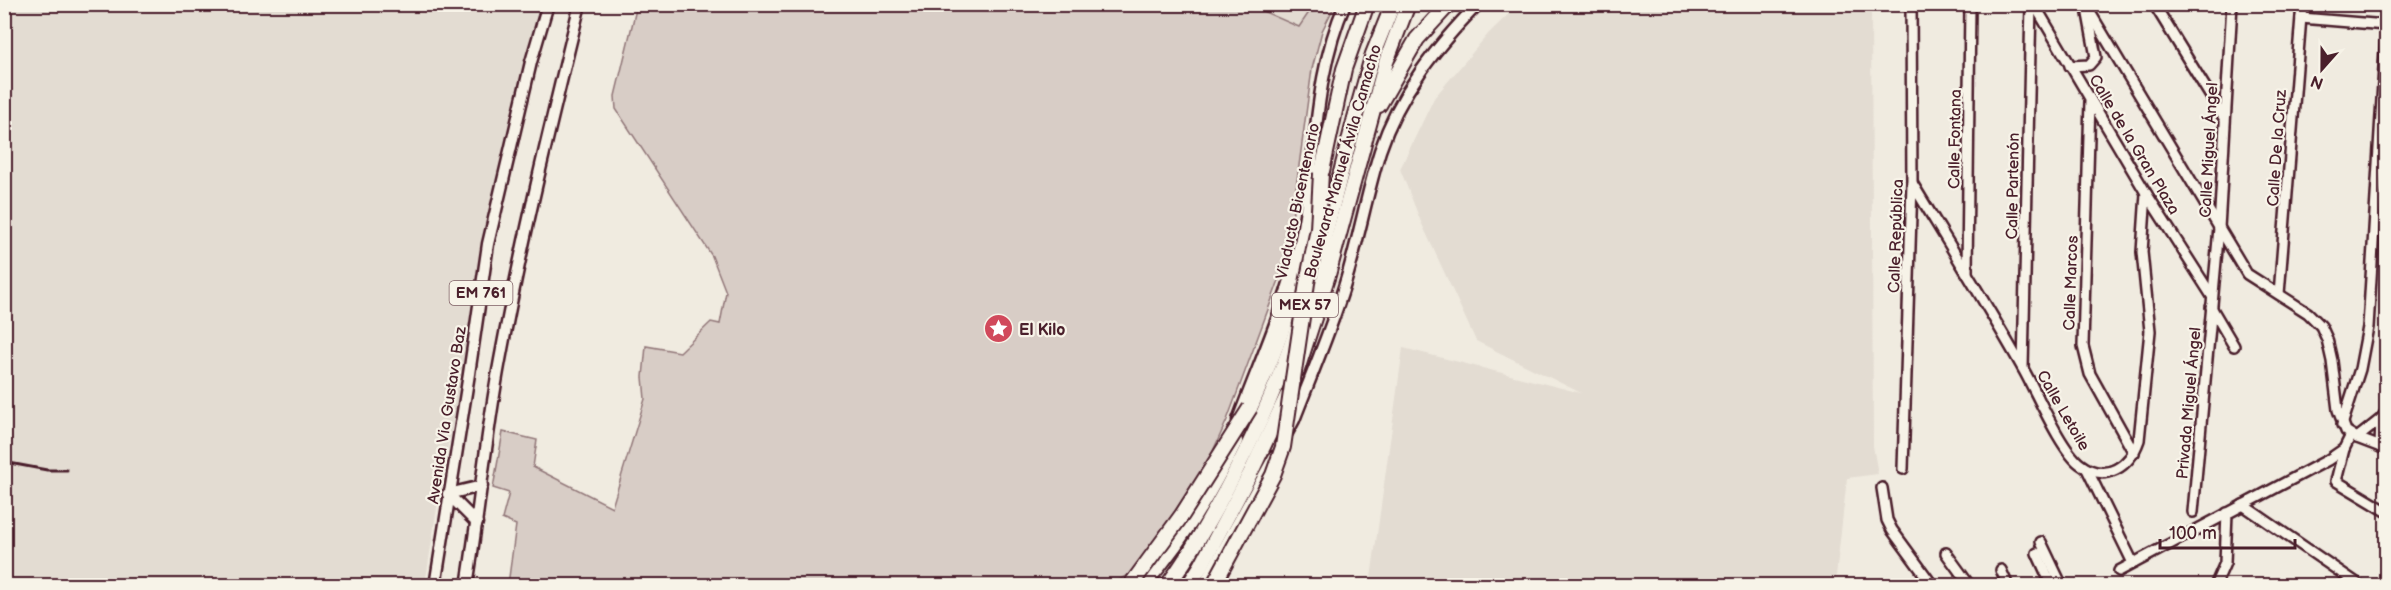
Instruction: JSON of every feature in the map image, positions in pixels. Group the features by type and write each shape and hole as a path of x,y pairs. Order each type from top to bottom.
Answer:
{"highway":[{"name":"Viaducto Bicentenario","path":"1142,585 1165,557 1196,512 1215,480 1250,408 1296,287 1309,241 1321,173 1344,69 1367,4"},
{"name":"Boulevard Manuel Ávila Camacho","path":"1167,585 1187,559 1240,465 1266,410 1316,276 1347,146 1373,54 1393,4"},
{"name":"Boulevard Manuel Ávila Camacho","path":"1188,585 1202,566 1280,415 1312,329 1366,128 1386,62 1408,4"},
{"name":"MEX 57","path":"1366,128 1417,39 1449,4"},
{"path":"1213,585 1273,475 1283,447 1307,283 1318,229 1321,173"},
{"path":"1130,585 1182,515 1250,408"}],"main road":[{"name":"Avenida Via Gustavo Baz","path":"435,585 488,244 531,62 548,4"},
{"path":"467,585 499,363 520,254 580,4"},
{"name":"Boulevard Manuel Ávila Camacho","path":"1136,585 1169,544 1230,440 1287,293 1300,240 1318,108 1331,44 1345,4"},
{"name":"Boulevard Manuel Ávila Camacho","path":"1203,585 1294,420 1344,287 1380,151 1394,117 1417,76 1443,40 1478,4"},
{"path":"448,494 482,486"},
{"path":"448,494 477,523"}],"street":[{"name":"Calle República","path":"1903,469 1912,183 1911,4"},
{"name":"Calle Fontana","path":"1967,274 1970,4"},
{"name":"Calle de la Gran Plaza","path":"2033,4 2146,193 2212,296"},
{"name":"Calle Partenón","path":"2023,368 2033,4"},
{"path":"2154,4 2224,118"},
{"name":"Calle De la Cruz","path":"2279,294 2302,4"},
{"name":"Calle de la Gran Plaza","path":"2086,5 2247,274 2308,313 2321,326 2327,339 2349,432"},
{"path":"2070,66 2089,65 2096,57 2086,5"},
{"name":"Calle Miguel Ángel","path":"2212,296 2219,228 2230,7"},
{"path":"2301,18 2386,25"},
{"path":"2386,34 2368,327 2349,432 2336,481 2386,511"},
{"name":"Calle Marcos","path":"2090,101 2083,346 2090,374 2134,453"},
{"name":"Calle Letoile","path":"1912,183 2023,368 2070,455 2087,469 2097,471 2118,469 2134,453"},
{"path":"2134,453 2139,440 2150,331 2142,252 2146,193"},
{"name":"Privada Miguel Ángel","path":"2193,512 2212,296"},
{"path":"2211,307 2234,346"},
{"path":"2384,416 2383,448 2349,432 2384,416"},
{"path":"2119,571 2328,460 2343,449"},
{"path":"2087,469 2133,563"},
{"path":"1882,488 1887,520 1892,530 1933,585"},
{"path":"2243,505 2361,585"},
{"path":"2215,585 2225,563 2228,513"},
{"path":"2042,542 2062,585"},
{"path":"1946,553 1970,585"},
{"path":"2037,553 2052,585"},
{"path":"2001,570 2008,585"}],"shaded area":[{"path":"1134,4 1137,10 1146,5 1234,4 1258,9 1299,27 1314,5 1335,5 1322,31 1312,69 1289,240 1279,280 1227,420 1207,464 1134,571 1111,585 508,585 516,525 502,519 509,493 493,488 503,432 537,440 533,467 612,507 645,399 643,377 646,346 680,352 711,322 720,324 726,292 712,256 616,109 615,96 637,5"},
{"path":"4,5 539,5 442,475 425,585 5,585"},
{"path":"1234,5 1314,5 1299,27 1258,9"},
{"path":"1518,5 1871,5 1873,446 1878,474 1847,478 1835,585 1370,585 1403,348 1581,393 1476,341 1421,222 1400,169 1434,98 1489,33"}],"railway":[{"path":"4,462 47,470 67,470"}],"place":[{"name":"El Kilo","path":"998,329"}]}
